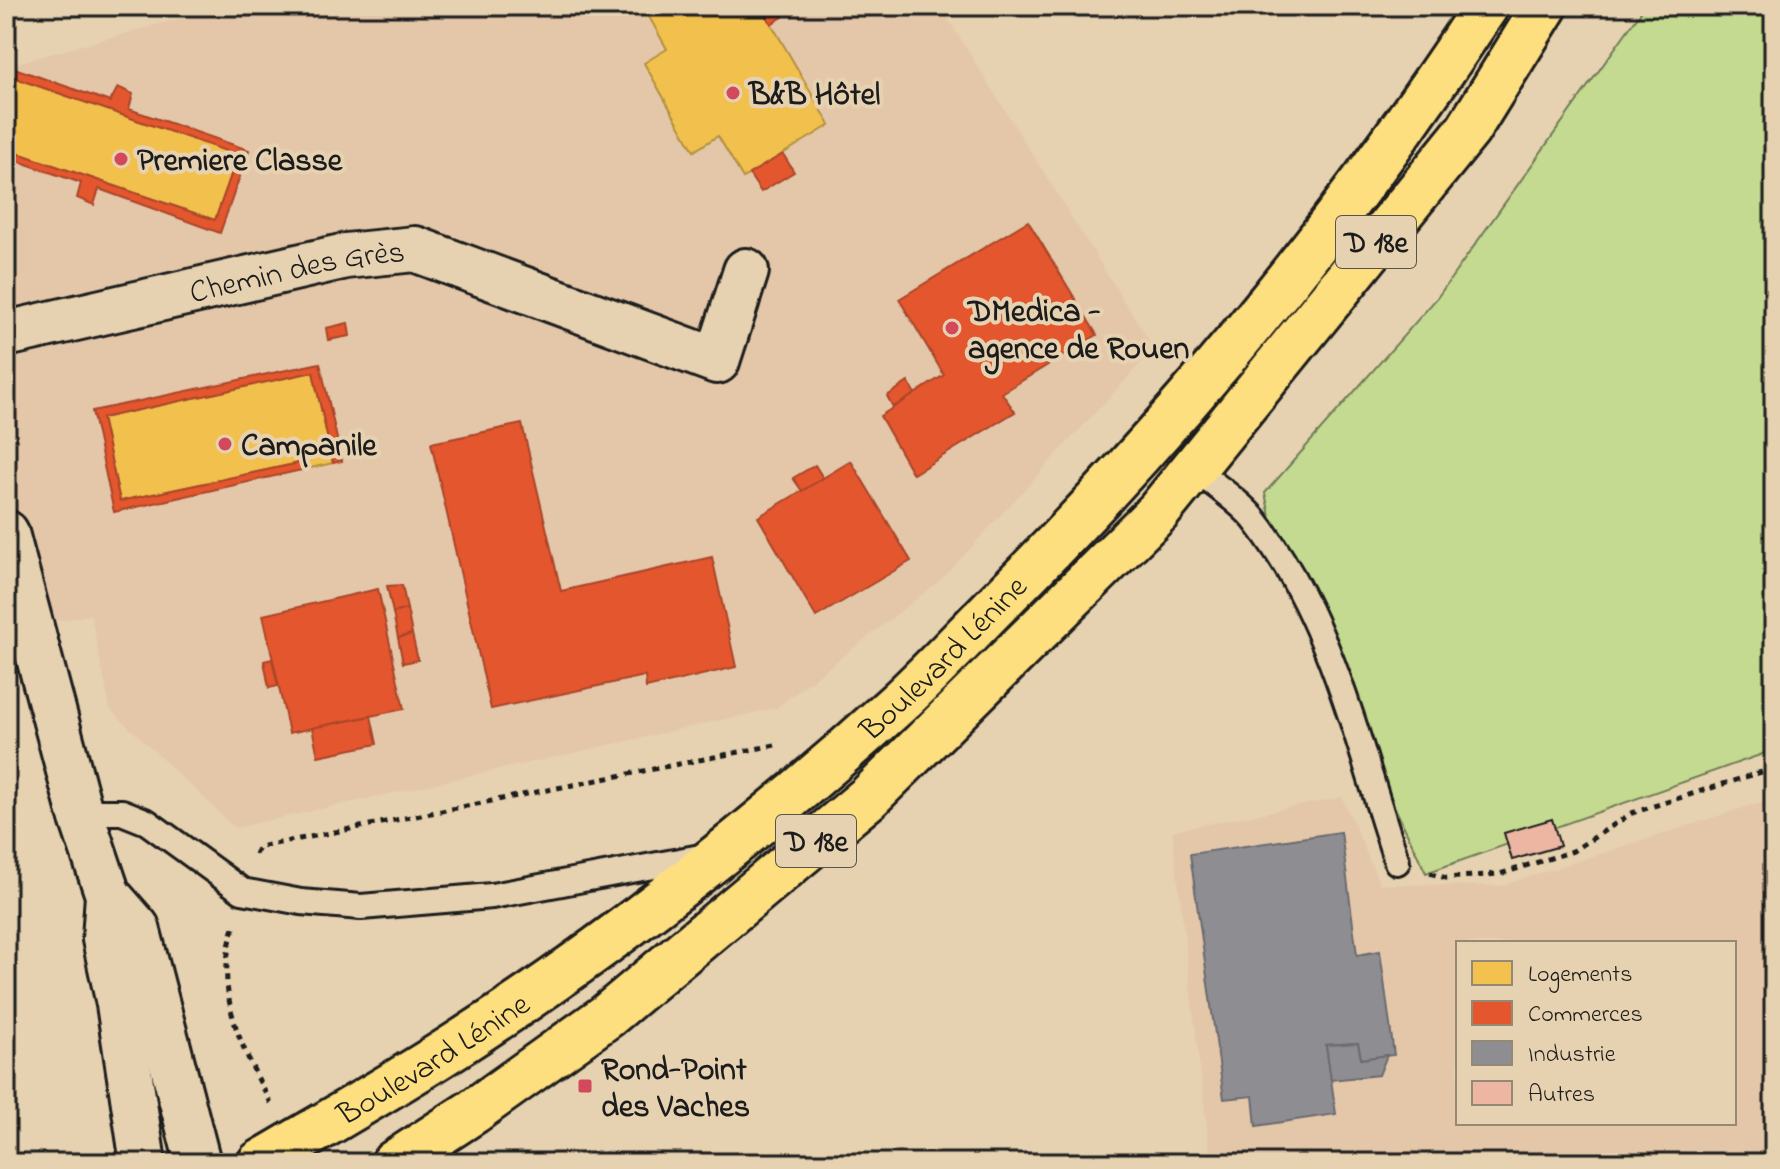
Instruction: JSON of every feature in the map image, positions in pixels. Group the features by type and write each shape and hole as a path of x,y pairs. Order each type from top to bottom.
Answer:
{"main road":[{"name":"Boulevard Lénine","path":"260,1163 461,1042 616,933 720,853 898,704 1066,535 1159,434 1291,277 1435,84 1486,6"},
{"name":"Boulevard Lénine","path":"394,1163 607,1016 869,797 1158,512 1468,130 1545,6"}],"street":[{"name":"Chemin des Grès","path":"6,334 346,256 415,249 717,361 746,271"},
{"path":"6,533 80,812 108,895 105,939 119,1004 143,1163"},
{"path":"108,895 137,928 198,1163"}],"lane":[{"path":"1193,468 1252,516 1289,569 1321,634 1397,862"},
{"path":"80,812 122,812 147,822 242,891 301,902 361,907 492,896 720,853"}],"path":[{"path":"246,865 259,847 782,744"},
{"path":"1397,862 1446,878 1500,874 1573,851 1632,813 1774,768"},
{"path":"236,924 229,945 225,979 230,1008 249,1062 275,1112"}],"shaded area":[{"path":"225,6 940,6 1154,349 941,580 776,708 235,828 110,709 91,615 6,630 6,66"},
{"path":"1342,797 1380,884 1500,886 1774,798 1774,1163 1211,1163 1172,831"}],"green space":[{"path":"1645,6 1774,6 1774,750 1426,873 1282,570 1265,493 1437,298"}],"building: Logements":[{"path":"643,6 761,6 830,125 743,178 718,136 694,151 644,63 667,49"},
{"path":"6,75 238,155 215,220 6,149"},
{"path":"313,372 333,463 306,469 304,462 120,501 102,418"}],"building: Commerces":[{"path":"777,6 783,17 771,24 764,12"},
{"path":"6,65 110,102 118,87 133,94 129,109 249,150 220,233 99,189 94,205 77,198 81,183 6,157 6,149 215,220 238,155 6,75"},
{"path":"783,154 794,172 761,192 749,174"},
{"path":"1028,221 1097,335 1002,393 1015,412 913,474 880,416 944,375 899,299"},
{"path":"348,323 350,336 328,340 326,328"},
{"path":"320,363 342,461 333,463 313,372 102,418 120,501 304,462 306,469 114,512 92,411"},
{"path":"908,382 915,394 893,407 887,396"},
{"path":"522,424 561,591 712,557 736,667 646,688 645,676 491,709 431,443"},
{"path":"851,461 911,561 816,617 758,517"},
{"path":"815,465 823,478 802,491 793,478"},
{"path":"402,585 407,609 393,613 387,586"},
{"path":"378,589 404,709 289,733 263,615"},
{"path":"407,609 412,634 398,638 393,613"},
{"path":"412,634 418,660 403,663 398,638"},
{"path":"272,659 278,686 269,688 264,661"},
{"path":"371,716 377,744 318,756 312,728"}],"building: Industrie":[{"path":"1341,832 1357,955 1380,951 1394,1055 1361,1059 1358,1043 1326,1045 1336,1114 1256,1126 1253,1096 1224,1099 1190,854"},
{"path":"1358,1043 1361,1059 1387,1055 1379,1075 1331,1080 1326,1045"}],"building: Autres":[{"path":"1552,819 1560,846 1512,860 1504,833"}],"place":[{"name":"B&B Hôtel","path":"733,93"},
{"name":"Premiere Classe","path":"121,159"},
{"name":"DMedica - agence de Rouen","path":"952,328"},
{"name":"Campanile","path":"225,444"},
{"name":"Rond-Point des Vaches","path":"585,1086"}]}
